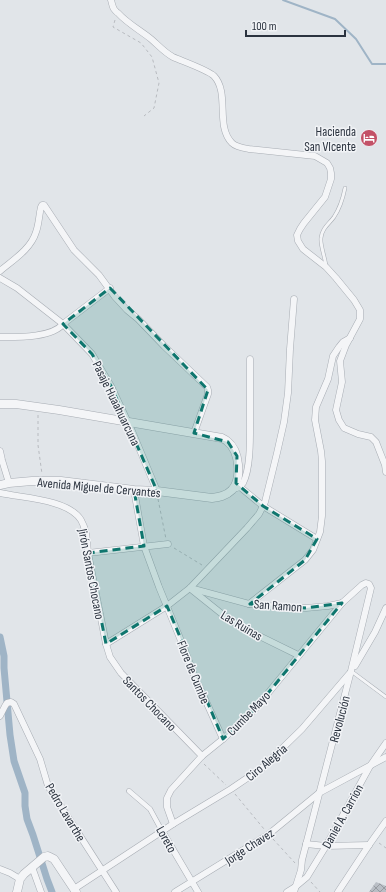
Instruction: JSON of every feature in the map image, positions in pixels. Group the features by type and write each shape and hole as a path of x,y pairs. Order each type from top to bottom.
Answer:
{"street":[{"path":"112,0 114,9 122,18 151,39 170,56 214,76 219,84 221,93 223,121 226,135 232,143 249,149 315,156 328,163 332,173 325,197 304,222 298,232 297,238 303,249 326,267 347,291 360,310 360,319 346,345 340,361 342,382 336,410 339,420 344,428 358,434 371,437 376,442 383,459 386,472"},
{"path":"0,271 21,253 33,240 41,207 43,205 45,206 74,250 99,275 110,288 115,297 207,387 208,390 194,433"},
{"name":"Pasaje Huaahuarcuna","path":"0,278 18,288 63,324 92,354 111,386 128,422 156,491"},
{"path":"0,337 19,337 44,334 54,331 110,288"},
{"path":"106,644 167,606 190,588 247,528 263,506 284,422 288,393 294,299"},
{"path":"249,604 305,560 313,550 320,532 322,524 323,484 321,451 315,420 316,406 328,379 333,356 343,342 351,337"},
{"path":"236,488 245,478 248,465 250,446 250,359"},
{"path":"0,404 16,404 38,407 222,438 233,448 237,456 238,466 236,488"},
{"path":"0,451 9,482"},
{"name":"Avenida Miguel de Cervantes","path":"0,485 9,482 42,480 61,481 212,498 220,497 236,488"},
{"path":"236,488 317,539"},
{"name":"Flore de Cumbe","path":"134,490 144,546 195,677 223,739"},
{"name":"Jirón Santos Chocano","path":"0,493 45,501 64,507 74,512 80,519 87,538 88,553 106,644"},
{"path":"88,553 168,544"},
{"name":"Revolución","path":"294,890 301,870 302,860 319,793 352,671 371,588 369,584 366,583 362,585 342,603"},
{"name":"San Ramon","path":"190,588 249,604 278,607 306,608 342,603"},
{"name":"Las Ruinas","path":"190,588 239,626 298,655"},
{"name":"Cumbe Mayo","path":"174,824 167,807 167,798 171,790 200,758 255,709 342,603"},
{"path":"352,671 375,632 386,608"},
{"name":"Santos Chocano","path":"106,644 110,657 121,673 200,758"},
{"name":"Ciro Alegria","path":"75,891 162,831 231,789 262,768 296,735 352,671"},
{"name":"Pedro Lavarthe","path":"0,716 8,703 11,702 14,704 40,759 48,786 116,892"},
{"name":"Daniel A. Carrion","path":"307,877 326,846 370,766 386,742"},
{"name":"Jorge Chavez","path":"174,892 269,834 319,793 386,757"},
{"name":"Loreto","path":"129,792 150,808 198,892"},
{"path":"338,892 386,822"},
{"path":"306,844 326,846 369,845"},
{"path":"17,892 20,879 24,874 41,859 48,856 54,859 75,891"},
{"path":"32,867 41,892"},
{"path":"0,869 20,879"},
{"path":"287,892 294,890 307,877"}],"lane":[{"path":"326,267 326,259 321,239 324,228 334,218 341,203 345,188"},
{"path":"352,671 386,697"}],"path":[{"path":"122,18 115,18 113,28 141,43 152,57 159,83 154,108 144,116"},
{"path":"38,407 38,445 42,480"},
{"path":"156,491 168,544 208,568"},
{"path":"200,758 231,789 301,870"},
{"path":"373,839 386,848"},
{"path":"307,877 320,892"}],"highlighted area":[{"path":"110,288 208,390 194,433 228,442 237,456 236,483 263,506 317,539 305,560 250,604 306,608 342,603 255,709 223,739 167,606 106,644 88,553 144,546 134,490 157,491 111,386 92,354 63,324"}],"building":[{"path":"376,882 386,886 386,892 369,892"}],"waterway":[{"path":"283,0 335,19 356,39 372,64 386,64"},
{"path":"0,637 4,656 10,735 14,761 25,793 27,819 52,892"}],"place":[{"name":"Hacienda San VIcente","path":"369,138"}]}
